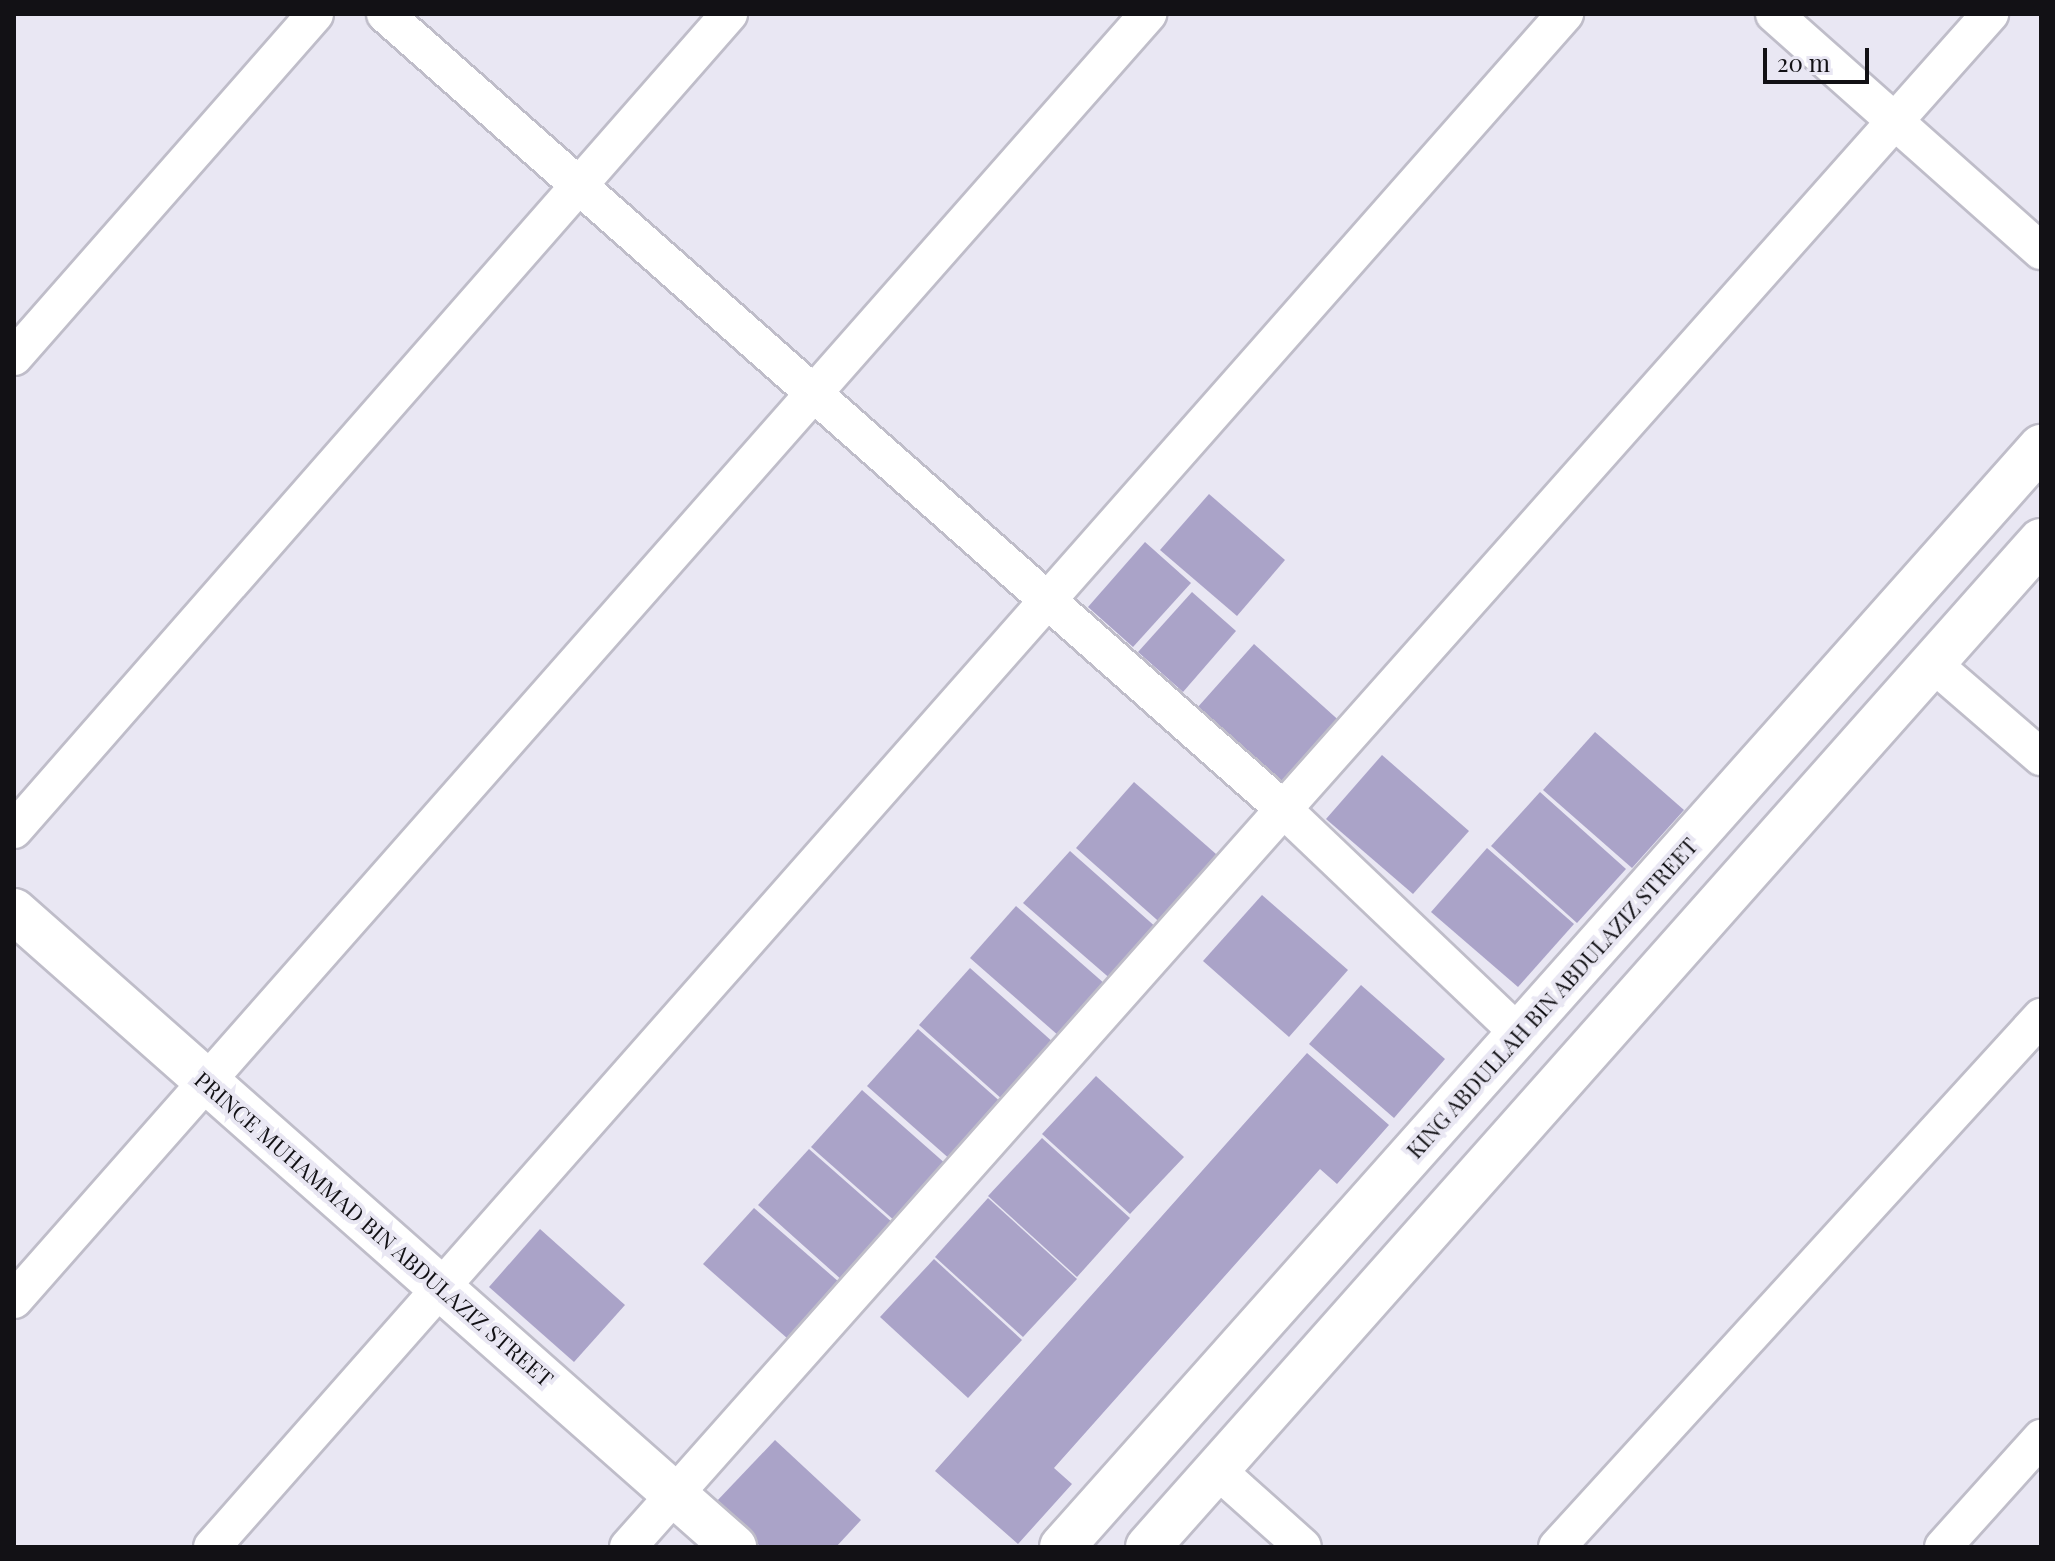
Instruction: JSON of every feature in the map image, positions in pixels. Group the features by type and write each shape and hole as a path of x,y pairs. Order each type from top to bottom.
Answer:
{"main road":[{"name":"KING ABDULLAH BIN ABDULAZIZ STREET","path":"1062,1547 2041,447"},
{"path":"1932,663 1917,637 1924,624 2005,533 2041,470"},
{"path":"1148,1547 1273,1410 2041,541"},
{"name":"PRINCE MUHAMMAD BIN ABDULAZIZ STREET","path":"14,911 734,1547"},
{"path":"1273,1410 1309,1343 1522,1087 1528,1062 1520,1035"}],"street":[{"path":"14,357 315,14"},
{"path":"385,14 1282,808 1520,1035"},
{"path":"14,830 576,184 729,14"},
{"path":"14,1300 1148,14"},
{"path":"212,1547 1565,14"},
{"path":"1774,14 2041,251"},
{"path":"628,1547 1990,14"},
{"path":"1932,663 2041,757"},
{"path":"1557,1547 2041,1017"},
{"path":"1943,1547 2041,1438"},
{"path":"1217,1470 1303,1547"}],"building":[{"path":"1209,494 1285,560 1237,616 1160,550"},
{"path":"1145,542 1191,583 1133,647 1088,607"},
{"path":"1192,592 1236,631 1183,692 1138,652"},
{"path":"1254,644 1344,725 1286,788 1197,708"},
{"path":"1595,732 1684,810 1632,868 1543,790"},
{"path":"1382,755 1469,831 1413,894 1326,819"},
{"path":"1134,782 1224,861 1165,927 1076,848"},
{"path":"1540,792 1626,869 1577,923 1491,846"},
{"path":"1487,848 1574,924 1518,987 1431,912"},
{"path":"1070,851 1158,929 1113,981 1023,903"},
{"path":"1262,895 1348,970 1289,1037 1203,961"},
{"path":"1016,906 1105,984 1059,1036 970,958"},
{"path":"970,968 1054,1043 1003,1100 919,1025"},
{"path":"1361,985 1445,1059 1394,1118 1309,1044"},
{"path":"918,1029 1003,1104 952,1161 867,1086"},
{"path":"1307,1053 1389,1125 1337,1184 1320,1169 1054,1468 1072,1484 1018,1544 935,1471"},
{"path":"1096,1076 1184,1157 1130,1214 1042,1134"},
{"path":"862,1090 947,1165 896,1222 811,1147"},
{"path":"1042,1138 1130,1218 1077,1277 988,1196"},
{"path":"809,1149 893,1223 843,1281 758,1205"},
{"path":"988,1198 1077,1279 1023,1337 935,1257"},
{"path":"754,1208 839,1282 788,1339 703,1264"},
{"path":"540,1229 625,1305 574,1362 489,1287"},
{"path":"934,1259 1022,1340 968,1398 880,1317"},
{"path":"775,1440 861,1520 836,1547 761,1547 715,1503"}]}
